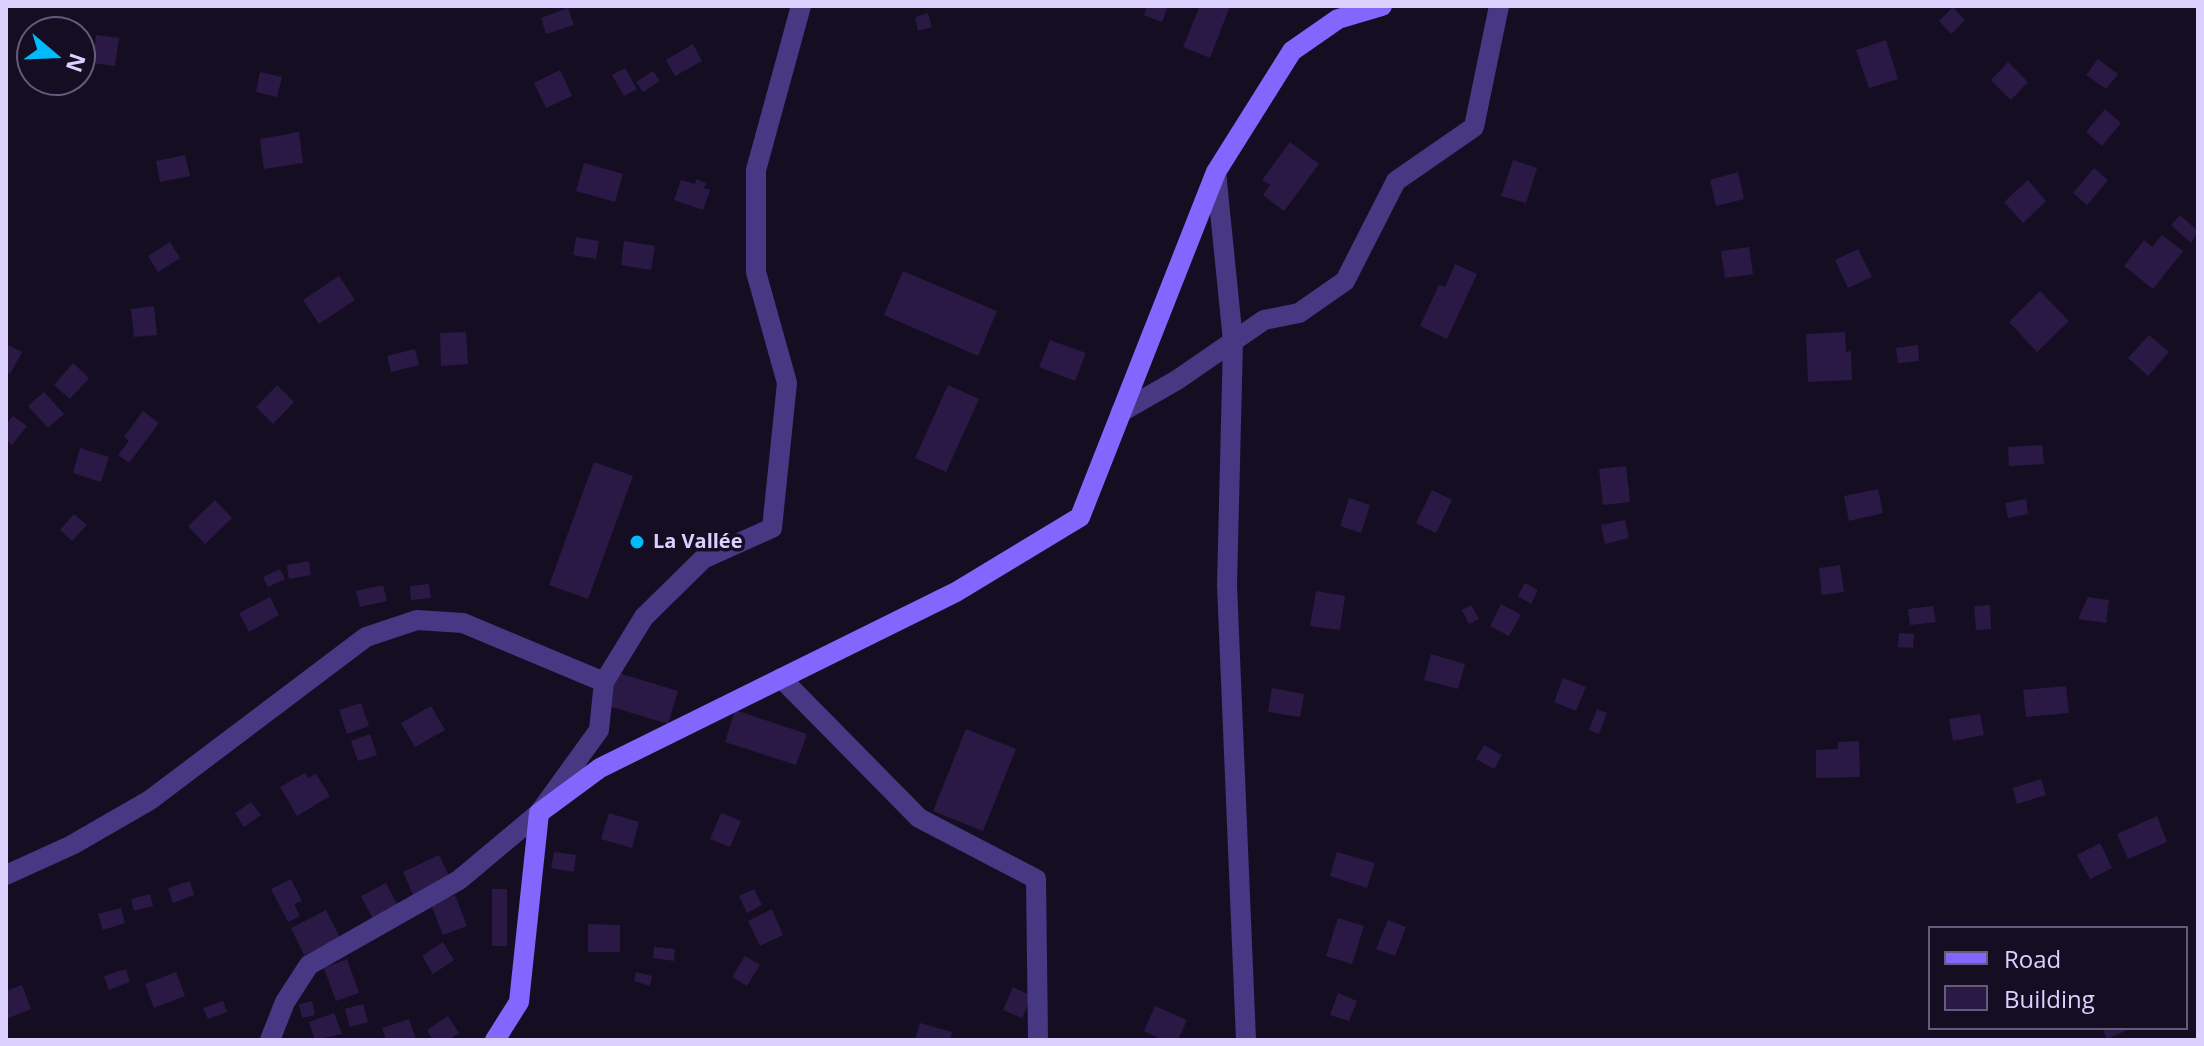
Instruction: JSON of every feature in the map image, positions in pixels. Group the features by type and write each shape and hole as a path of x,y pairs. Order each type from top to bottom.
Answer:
{"street":[{"path":"495,1040 519,1002 539,813 599,730 604,682 644,617 703,559 772,528 787,383 756,272 756,170 801,6"},
{"path":"270,1040 285,1002 309,965 459,880 539,813 600,768 956,592 1080,517 1216,172 1292,51 1338,19 1382,6"},
{"path":"1121,412 1264,320 1299,313 1345,281 1396,181 1474,127 1499,6"},
{"path":"1216,172 1233,341 1227,585 1246,1040"},
{"path":"6,875 72,845 150,800 366,637 417,620 463,623 604,682"},
{"path":"781,678 919,818 1036,879 1038,1040"}],"building":[{"path":"1147,6 1168,6 1162,22 1144,15"},
{"path":"1200,6 1230,6 1210,58 1183,47"},
{"path":"1953,7 1965,20 1951,34 1939,21"},
{"path":"568,8 574,25 546,34 541,18"},
{"path":"928,13 932,27 918,31 915,17"},
{"path":"96,35 119,38 115,66 96,63"},
{"path":"1886,40 1898,79 1869,88 1856,50"},
{"path":"693,44 702,61 675,76 666,60"},
{"path":"2098,59 2118,74 2106,89 2086,75"},
{"path":"2008,62 2028,82 2011,100 1991,80"},
{"path":"625,68 637,89 624,96 612,75"},
{"path":"560,70 572,96 546,108 534,83"},
{"path":"653,71 660,81 643,92 636,82"},
{"path":"260,72 282,77 277,97 256,92"},
{"path":"2105,109 2121,123 2102,146 2086,132"},
{"path":"299,132 303,163 264,169 260,139"},
{"path":"1290,142 1319,164 1284,211 1263,195 1270,185 1262,180"},
{"path":"185,155 190,176 160,182 156,161"},
{"path":"1513,160 1537,168 1526,203 1501,196"},
{"path":"584,163 623,174 615,202 576,191"},
{"path":"2094,168 2108,180 2087,205 2073,193"},
{"path":"1738,172 1744,199 1716,206 1710,180"},
{"path":"696,179 706,183 704,188 710,190 703,210 674,200 681,180 695,184"},
{"path":"2028,180 2046,201 2023,223 2004,202"},
{"path":"2180,215 2198,231 2191,243 2171,225"},
{"path":"2162,235 2183,251 2153,289 2124,266 2144,240 2152,247"},
{"path":"576,237 599,241 596,259 573,255"},
{"path":"624,241 655,246 651,270 621,265"},
{"path":"170,242 180,258 158,272 148,256"},
{"path":"1749,247 1753,274 1725,278 1721,251"},
{"path":"1858,249 1872,277 1848,288 1835,260"},
{"path":"1455,264 1477,274 1447,339 1420,326 1439,285 1445,287"},
{"path":"903,271 997,311 978,356 884,315"},
{"path":"339,276 355,300 319,324 303,300"},
{"path":"2040,291 2069,321 2037,352 2009,322"},
{"path":"154,306 157,335 134,337 131,309"},
{"path":"466,332 468,364 441,366 440,333"},
{"path":"1845,332 1846,352 1851,351 1852,380 1808,382 1806,334"},
{"path":"2149,335 2169,352 2148,376 2128,358"},
{"path":"1050,340 1086,353 1075,381 1039,367"},
{"path":"6,344 22,352 10,374 6,372"},
{"path":"1918,345 1919,361 1898,363 1896,348"},
{"path":"415,349 419,365 391,372 387,356"},
{"path":"73,363 89,378 70,399 54,385"},
{"path":"277,385 294,402 273,424 256,407"},
{"path":"948,385 979,399 946,472 915,458"},
{"path":"44,392 64,414 48,428 28,406"},
{"path":"143,411 159,423 129,463 118,455 129,441 124,437"},
{"path":"13,416 27,426 12,445 6,440 6,425"},
{"path":"2042,445 2044,464 2009,466 2008,447"},
{"path":"80,448 109,457 101,482 73,473"},
{"path":"594,462 633,476 588,599 549,585"},
{"path":"1626,466 1630,502 1603,505 1599,469"},
{"path":"1878,489 1883,513 1849,521 1844,496"},
{"path":"1432,490 1452,500 1436,533 1416,523"},
{"path":"1349,498 1370,505 1361,533 1340,526"},
{"path":"2026,499 2028,514 2008,518 2005,503"},
{"path":"215,500 232,518 205,544 188,526"},
{"path":"74,514 87,525 72,541 60,530"},
{"path":"1625,520 1629,538 1605,544 1601,525"},
{"path":"309,561 311,575 289,579 287,565"},
{"path":"1840,565 1844,592 1822,595 1819,568"},
{"path":"280,569 285,579 268,587 263,577"},
{"path":"1525,583 1538,590 1531,604 1518,596"},
{"path":"429,584 431,598 411,600 410,586"},
{"path":"383,585 387,601 360,607 356,591"},
{"path":"1316,591 1345,596 1340,630 1310,626"},
{"path":"270,597 279,615 249,632 239,613"},
{"path":"2088,597 2109,600 2106,623 2078,619"},
{"path":"1501,604 1521,615 1509,636 1490,626"},
{"path":"1471,605 1479,619 1469,624 1462,610"},
{"path":"1990,605 1991,629 1976,630 1974,606"},
{"path":"1933,606 1936,622 1910,625 1908,609"},
{"path":"1899,633 1914,634 1913,648 1898,647"},
{"path":"1431,654 1465,664 1458,689 1424,680"},
{"path":"612,671 678,691 668,724 602,704"},
{"path":"1563,678 1586,687 1576,711 1554,702"},
{"path":"2066,686 2069,713 2026,717 2023,690"},
{"path":"1272,688 1304,694 1300,717 1268,712"},
{"path":"361,703 369,726 347,734 339,710"},
{"path":"431,706 445,730 415,747 401,723"},
{"path":"1597,709 1607,713 1599,734 1589,730"},
{"path":"735,710 807,734 796,765 725,742"},
{"path":"1980,714 1984,735 1953,741 1949,719"},
{"path":"966,729 1016,749 983,831 933,811"},
{"path":"370,734 377,755 358,761 351,741"},
{"path":"1859,741 1860,777 1816,778 1816,750 1838,749 1838,742"},
{"path":"1484,745 1502,755 1494,769 1476,759"},
{"path":"305,773 308,778 316,774 330,796 297,816 280,787"},
{"path":"2041,779 2046,795 2017,804 2013,788"},
{"path":"251,802 261,815 244,827 235,813"},
{"path":"609,813 639,822 632,848 601,839"},
{"path":"721,813 741,821 730,847 710,839"},
{"path":"2157,816 2167,842 2128,859 2117,834"},
{"path":"2100,843 2112,868 2090,879 2077,855"},
{"path":"554,852 576,855 574,872 551,868"},
{"path":"1337,852 1375,863 1367,888 1330,876"},
{"path":"439,855 451,880 414,897 403,872"},
{"path":"291,879 302,901 294,904 300,916 288,922 271,889"},
{"path":"190,881 194,895 173,903 168,888"},
{"path":"386,883 398,906 373,919 361,896"},
{"path":"492,889 507,889 507,946 492,946"},
{"path":"754,889 762,905 747,913 739,896"},
{"path":"150,894 153,906 134,911 131,899"},
{"path":"455,895 467,926 443,935 431,905"},
{"path":"121,908 125,923 103,930 98,914"},
{"path":"772,909 783,935 760,946 748,921"},
{"path":"326,910 340,938 304,955 291,928"},
{"path":"1338,918 1364,926 1352,964 1326,956"},
{"path":"1388,920 1406,927 1395,956 1376,949"},
{"path":"588,924 620,925 620,952 588,952"},
{"path":"443,942 454,960 433,974 422,956"},
{"path":"654,947 675,949 674,961 653,958"},
{"path":"745,956 760,965 747,986 732,977"},
{"path":"347,959 359,993 336,1001 324,968"},
{"path":"126,969 130,982 109,990 104,976"},
{"path":"176,972 185,996 154,1008 145,984"},
{"path":"636,972 652,976 650,986 634,981"},
{"path":"22,985 31,1009 6,1019 6,991"},
{"path":"1013,987 1032,996 1022,1018 1003,1010"},
{"path":"1338,993 1357,1001 1349,1021 1330,1015"},
{"path":"223,1001 227,1012 208,1019 203,1008"},
{"path":"312,1001 315,1015 302,1018 299,1004"},
{"path":"363,1004 368,1022 350,1027 345,1009"},
{"path":"1155,1006 1187,1020 1178,1040 1163,1040 1144,1031"},
{"path":"334,1013 342,1034 315,1040 309,1022"},
{"path":"448,1016 459,1033 448,1040 433,1040 427,1030"},
{"path":"409,1019 416,1040 386,1040 382,1028"},
{"path":"920,1023 952,1032 950,1040 915,1040"},
{"path":"2103,1030 2127,1030 2107,1039"}],"place":[{"name":"La Vallée","path":"637,542"}]}
